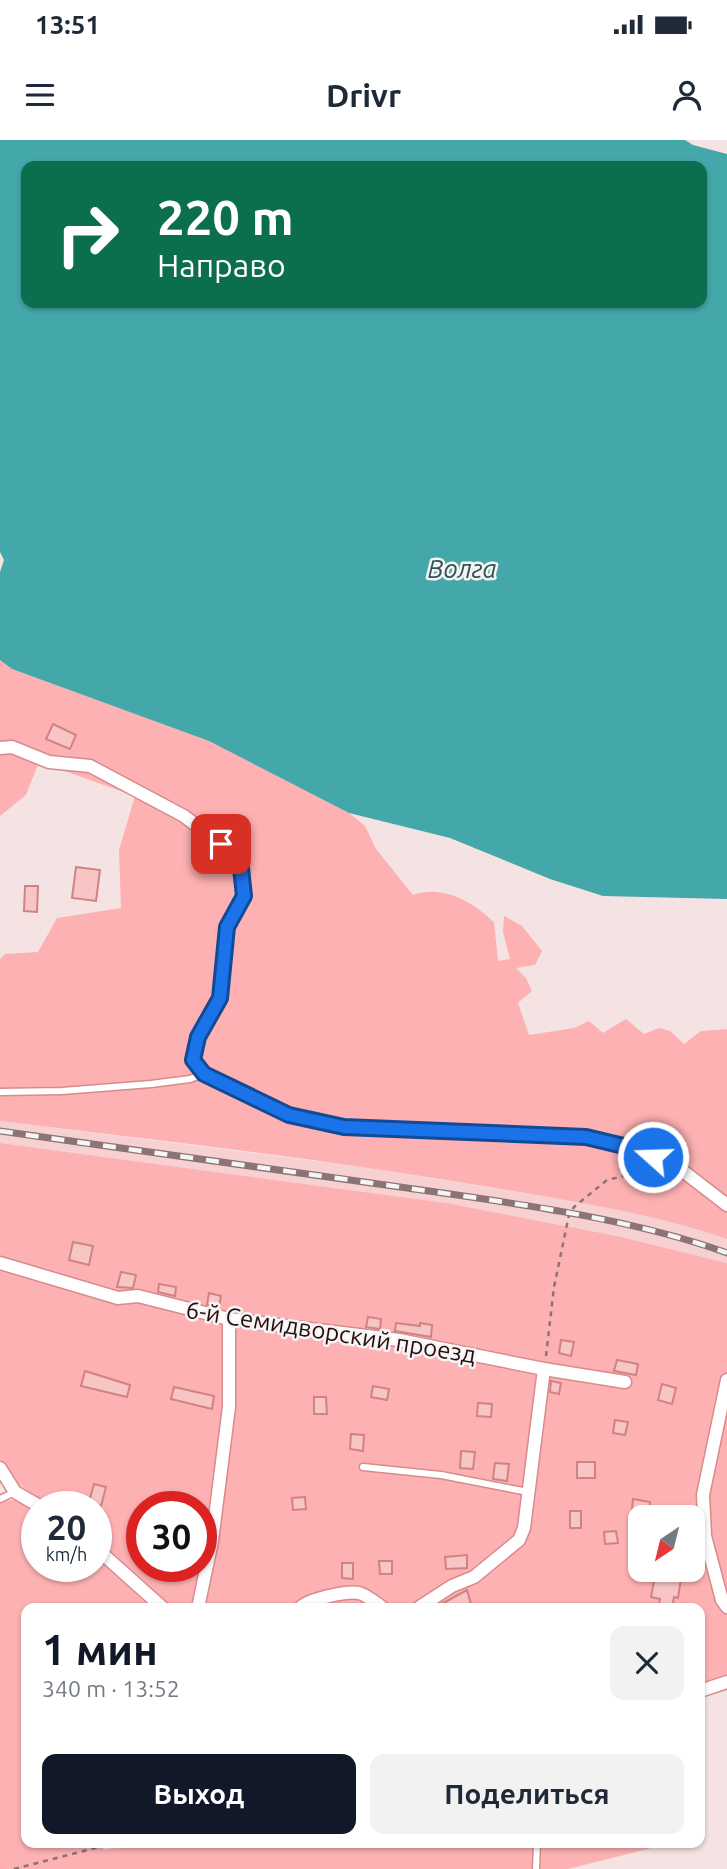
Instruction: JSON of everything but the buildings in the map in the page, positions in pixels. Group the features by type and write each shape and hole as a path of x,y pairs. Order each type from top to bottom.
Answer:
{"street":[{"path":"0,748 12,747 50,762 90,766 184,816 240,859 244,896 227,927 220,998 198,1037 193,1060 204,1074 289,1115 344,1127 586,1137 628,1147 678,1168 727,1205"},
{"name":"6-й Семидворский проезд","path":"0,1263 118,1298 138,1296 229,1319 399,1340 625,1382"},
{"path":"199,1603 212,1541 229,1407 229,1319"},
{"path":"426,1603 452,1586 474,1577 519,1541 524,1528 544,1369"},
{"path":"727,1380 703,1495 705,1536 722,1600 727,1607"},
{"path":"0,1468 15,1492 21,1495"},
{"path":"112,1563 154,1603"},
{"path":"307,1603 335,1595 357,1593 374,1603"},
{"path":"705,1689 727,1682"}],"lane":[{"path":"0,1092 151,1084 190,1079 204,1074"},
{"path":"363,1467 441,1475 528,1492"},
{"path":"0,1499 15,1492"},
{"path":"536,1869 537,1848"}],"path":[{"path":"544,1369 554,1287 569,1215 574,1207 607,1180 655,1168"},
{"path":"14,1869 96,1848"}],"shaded area":[{"path":"0,660 12,669 209,741 349,813 365,826 376,849 413,895 424,892 446,893 477,908 494,922 498,961 510,959 503,932 504,916 522,926 542,951 535,965 516,968 526,978 532,991 518,1003 529,1035 574,1028 589,1021 603,1033 626,1019 644,1034 659,1028 670,1031 684,1044 701,1031 727,1029 727,1239 669,1221 609,1208 428,1177 0,1121 0,959 5,954 38,952 57,918 121,908 119,850 135,796 39,762 26,795 0,816"},
{"path":"0,1121 362,1167 620,1209 692,1227 727,1239 727,1263 617,1236 446,1203 0,1143"},
{"path":"0,1143 446,1203 617,1236 727,1263 727,1679 705,1686 705,1603 431,1603 522,1542 545,1379 553,1374 116,1293 0,1260"},
{"path":"0,1267 121,1304 135,1301 217,1320 223,1324 226,1409 215,1491 126,1491 126,1570 112,1557 112,1491 28,1491 11,1479 0,1460"},
{"path":"236,1324 399,1342 533,1370 538,1382 521,1528 515,1540 471,1574 449,1583 419,1603 379,1603 366,1593 333,1592 297,1603 202,1603 204,1582 217,1582 217,1491 214,1491 232,1329"},
{"path":"17,1499 21,1501 21,1582 112,1582 112,1569 151,1603 21,1603 21,1848 651,1848 568,1869 0,1869 0,1502"},
{"path":"140,1582 200,1582 195,1603 163,1603"},
{"path":"355,1596 367,1603 321,1603 339,1597"}],"water":[{"name":"Волга","path":"0,140 685,140 693,145 727,154 727,899 603,896 550,879 450,838 349,813 209,741 12,669 0,660 0,572 4,560 0,552"}],"railway":[{"path":"0,1131 523,1205 607,1220 689,1240 727,1253"}],"route":[{"path":"221,844 240,859 244,896 227,927 220,998 198,1037 193,1060 204,1074 289,1115 344,1127 586,1137 628,1147 653,1157"}]}
